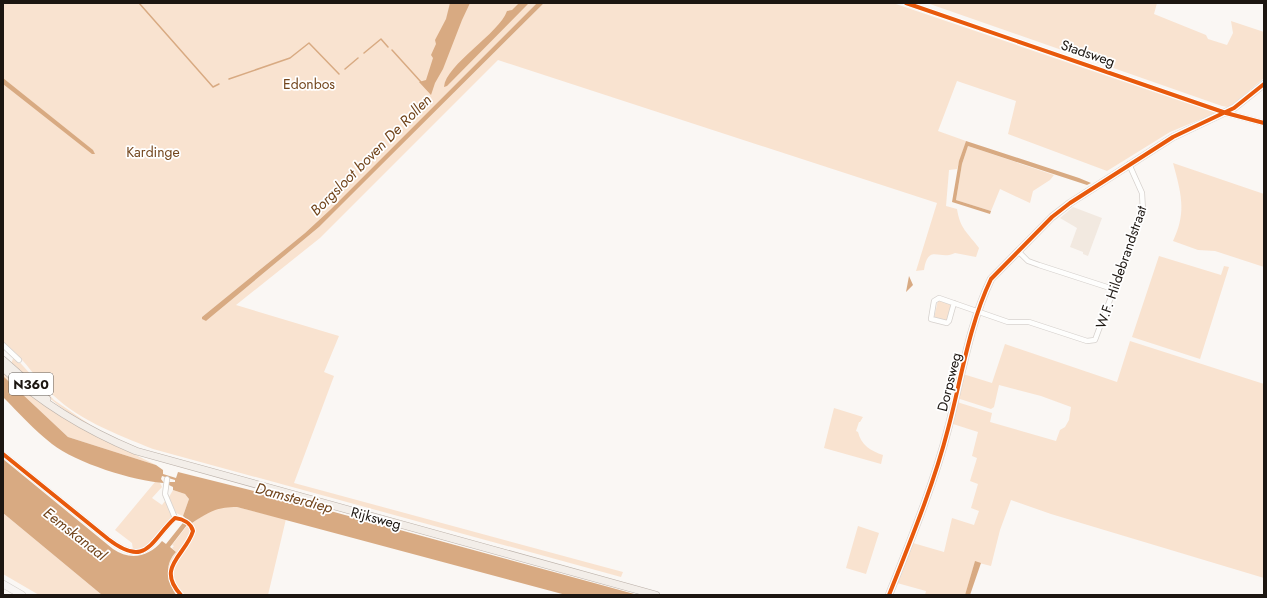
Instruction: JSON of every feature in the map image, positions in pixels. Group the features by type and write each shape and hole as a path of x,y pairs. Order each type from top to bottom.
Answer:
{"main road":[{"name":"Rijksweg","path":"4,364 29,381 57,410 105,438 136,451 656,595"}],"street":[{"name":"Dorpsweg","path":"889,595 913,535 948,430 961,372 979,311 991,279 1058,212 1129,164 1173,137 1226,113 1239,105 1264,84"},
{"path":"1226,113 1264,123"},
{"name":"W.F. Hildebrandstraat","path":"979,311 1008,322 1029,322 1091,342 1095,340 1143,211 1142,192 1129,164"},
{"path":"1018,251 1028,261 1113,289"},
{"path":"954,303 947,323 931,319 934,301 939,298 979,311"},
{"path":"3,345 19,360"},
{"path":"4,364 13,354"},
{"path":"3,454 118,547 134,552 146,549 154,544 175,518 165,494 167,479"},
{"path":"3,584 22,595"}],"shaded area":[{"path":"1073,207 1102,218 1088,256 1083,254 1083,252 1070,247 1077,228 1060,218"}],"green space":[{"path":"3,3 526,3 497,33 529,3 537,3 331,209 305,233 202,317 206,321 319,227 544,3 893,3 1216,113 1170,132 1107,171 1008,134 1016,101 957,81 938,131 966,141 957,169 949,170 946,206 957,209 962,226 979,248 976,257 955,253 950,255 932,255 928,257 924,270 916,271 937,203 498,60 320,238 236,305 339,336 324,372 334,376 294,483 623,572 621,577 153,449 97,425 58,400 26,364 3,343"},
{"path":"927,3 1157,3 1154,14 1206,35 1208,39 1227,45 1233,33 1231,21 1264,32 1264,78 1232,105 1228,107 1222,106"},
{"path":"968,146 1054,175 1050,180 1033,191 1030,203 1000,189 991,211 956,200 962,164"},
{"path":"1173,163 1264,194 1264,267 1215,251 1198,250 1173,241 1180,221 1181,202"},
{"path":"1159,256 1221,275 1224,266 1229,267 1200,359 1132,337"},
{"path":"938,300 952,305 947,321 934,318"},
{"path":"1130,341 1264,384 1264,578 1051,514 1011,500 1000,530 991,566 975,562 965,595 925,595 926,591 897,583 913,543 944,552 952,518 974,525 979,511 971,508 978,484 970,481 977,458 972,456 978,432 953,424 957,402 992,413 990,422 1056,441 1060,430 1065,427 1069,420 1071,407 1041,396 999,385 994,407 991,409 960,399 958,398 963,374 992,383 1005,344 1117,382"},
{"path":"14,356 54,400 89,424 86,425 66,411 11,364"},
{"path":"3,371 56,412 77,426 156,465 68,437 3,376"},
{"path":"834,408 863,417 859,422 856,431 858,432 861,441 867,447 874,452 883,455 881,464 824,448"},
{"path":"155,482 160,483 162,487 152,498 162,505 165,501 166,502 172,513 172,518 148,546 133,550 132,543 115,530"},
{"path":"173,490 185,494 189,499 183,516 176,513 169,497"},
{"path":"220,507 237,507 286,519 268,595 176,595 168,573 168,568 172,557 176,552 172,548 174,546 172,545 190,522 192,523 211,510"},
{"path":"3,513 102,595 39,595 3,574"},
{"path":"858,526 879,533 866,574 846,568"}],"water":[{"path":"450,3 470,3 431,95 419,82 426,80 433,58 431,55 436,44 435,40 446,19"},
{"path":"519,3 529,3 447,86 444,87 447,78 454,69 494,29 502,20 507,11 512,10"},
{"path":"537,3 544,3 319,227 206,321 202,319 202,317 305,233 331,209"},
{"path":"3,78 93,150 95,154 92,154 3,84"},
{"path":"966,141 1091,183 1087,185 968,146 962,164 956,200 991,211 990,214 952,202 959,161"},
{"path":"909,276 913,285 906,292"},
{"name":"Eemskanaal","path":"3,376 68,437 156,465 163,470 163,474 176,478 178,472 290,500 638,595 566,595 237,507 230,507 218,509 208,513 192,523 190,521 170,547 176,552 168,567 168,573 176,595 102,595 3,513 3,459 113,549 126,555 139,556 151,551 162,541 166,544 186,519 183,516 189,499 185,494 173,490 173,487 167,484 167,482 175,482 175,480 162,476 161,479 164,483 137,479 106,470 75,458 62,451 39,433 3,397"},
{"path":"975,561 981,563 970,595 965,595"}],"waterway":[{"path":"139,3 213,87 219,84"},
{"path":"364,53 381,39 388,47"},
{"path":"229,79 290,58 309,43 339,74"},
{"path":"392,50 421,82"},
{"path":"345,69 358,58"}],"cycle path":[{"name":"Stadsweg","path":"906,3 1226,113 1264,123"},
{"path":"889,595 936,471 948,429 971,334 983,297 991,279 1052,217 1070,203 1173,137 1234,108 1264,84"},
{"path":"3,454 108,539 121,548 131,552 140,552 147,548 175,518"},
{"path":"175,518 186,522 193,531 172,569 171,577 174,585 181,595"}],"park label":[{"name":"Edonbos","path":"309,84"},
{"name":"Kardinge","path":"153,152"}],"water label":[{"name":"Borgsloot boven De Rollen","path":"371,155"},
{"name":"Damsterdiep","path":"294,498"}]}
